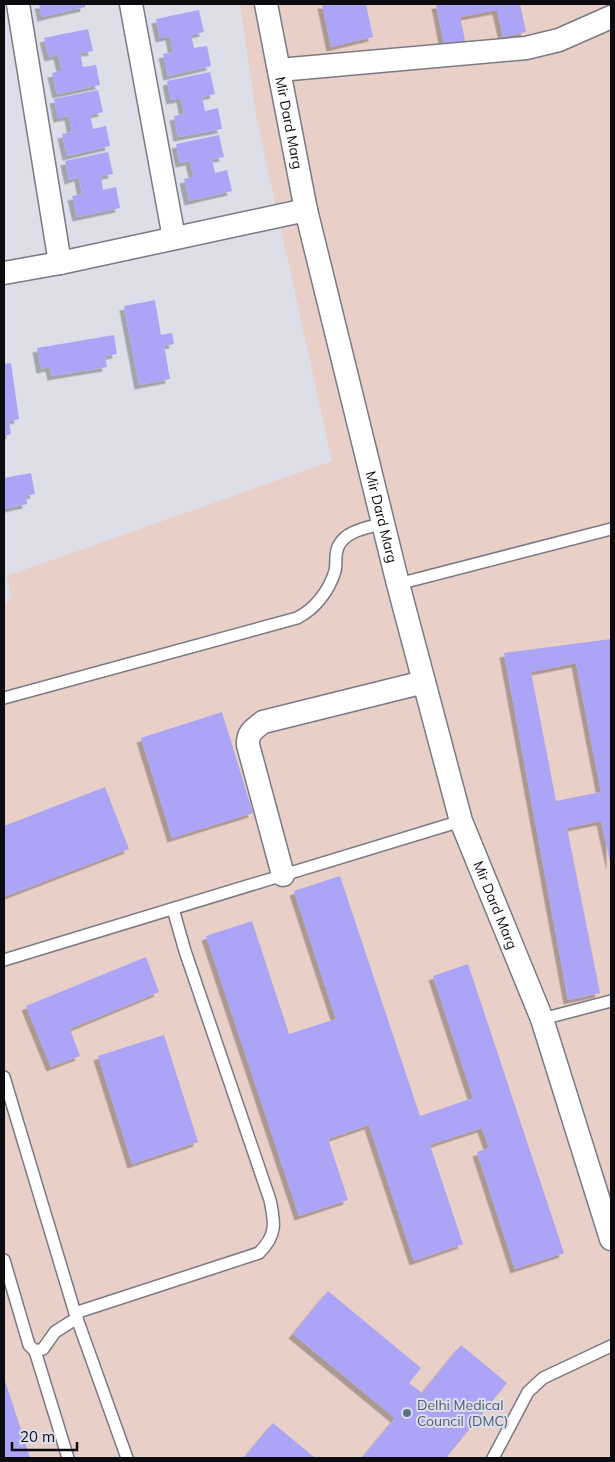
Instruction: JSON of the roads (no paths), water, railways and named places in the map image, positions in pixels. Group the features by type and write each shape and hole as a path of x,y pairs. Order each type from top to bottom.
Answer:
{"street":[{"path":"18,4 60,263"},
{"path":"131,4 174,238"},
{"name":"Mir Dard Marg","path":"266,4 306,210 398,584 461,821 542,1019 611,1239"},
{"path":"279,70 526,48 559,40 611,17"},
{"path":"4,273 60,263 306,210"},
{"path":"283,875 248,745 248,738 251,732 263,722 424,682"}],"lane":[{"path":"4,698 297,618 309,612 324,594 335,571 336,554 339,544 355,531 383,523"},
{"path":"398,584 611,529"},
{"path":"4,960 461,821"},
{"path":"35,1351 43,1349 55,1332 76,1315 259,1253 269,1243 274,1229 270,1200 185,952 173,910"},
{"path":"542,1019 611,1001"},
{"path":"4,1077 76,1315 127,1458"},
{"path":"4,1260 29,1345 35,1351 68,1458"},
{"path":"493,1458 528,1392 543,1378 611,1346"}],"place":[{"name":"Delhi Medical Council (DMC)","path":"407,1413"}]}
